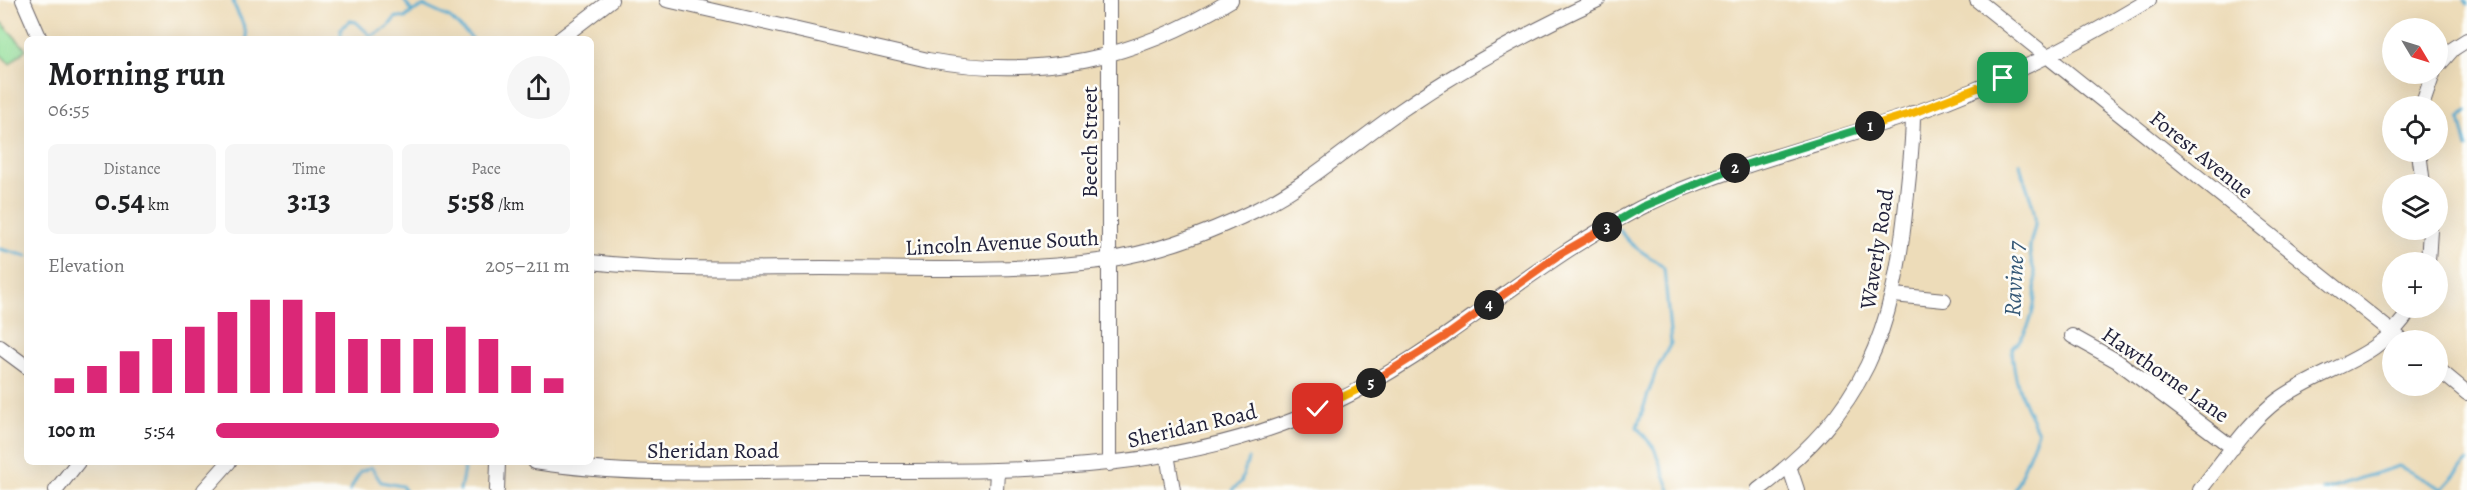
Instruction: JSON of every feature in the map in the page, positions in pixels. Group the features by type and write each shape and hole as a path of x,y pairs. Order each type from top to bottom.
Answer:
{"street":[{"path":"23,0 39,36"},
{"path":"564,36 611,0"},
{"path":"667,0 957,65 1022,68 1062,64 1109,55 1174,32 1231,0"},
{"name":"Beech Street","path":"1109,0 1109,464"},
{"name":"Lincoln Avenue South","path":"594,262 682,268 1052,266 1110,259 1183,240 1257,209 1333,163 1398,112 1492,53 1598,0"},
{"name":"Forest Avenue","path":"1977,0 2388,330"},
{"name":"Sheridan Road","path":"570,465 653,472 1054,470 1109,464 1232,442 1332,403 1393,370 1446,336 1560,254 1642,207 1751,162 1913,113 2049,57 2149,0"},
{"path":"2448,54 2467,40"},
{"name":"Waverly Road","path":"1758,490 1789,466 1818,438 1852,394 1880,338 1894,295 1903,233 1913,113"},
{"path":"1894,295 1944,300"},
{"name":"Hawthorne Lane","path":"2072,336 2145,381 2233,448"},
{"path":"2200,490 2233,448 2276,402 2314,378 2356,360 2382,345"},
{"path":"0,347 24,365"},
{"path":"2448,377 2467,393"},
{"path":"1167,454 1173,490"},
{"path":"56,490 76,465"},
{"path":"204,490 226,465"},
{"path":"497,490 498,465"},
{"path":"1789,466 1797,490"},
{"path":"996,490 997,471"}],"green space":[{"path":"0,21 24,47 24,51 10,64 0,54"}],"waterway":[{"path":"233,0 246,36"},
{"path":"371,36 387,28 396,17 405,18 412,12 404,0"},
{"name":"Ravine 7","path":"2464,0 2467,4"},
{"path":"413,11 424,6 450,18 470,36"},
{"path":"341,36 341,28 350,21 356,22 371,36"},
{"name":"Ravine 7","path":"2467,111 2460,119 2467,147"},
{"name":"Ravine 7","path":"2015,490 2038,432 2017,381 2012,348 2029,325 2035,296 2035,276 2030,251 2035,217 2020,163"},
{"name":"Ravine 7","path":"1620,230 1634,246 1664,268 1671,343 1656,371 1637,427 1654,448 1670,490"},
{"path":"0,249 24,255"},
{"path":"1232,490 1241,482 1248,459"},
{"name":"Ravine 7","path":"2323,490 2399,466 2442,489 2467,461"},
{"path":"350,490 360,472 371,467 381,482 402,486 405,490"},
{"path":"460,490 464,469"}],"route":[{"path":"1318,409 1383,376 1446,336 1560,254 1642,207 1702,180 1751,162 1913,113 2003,78"}]}
